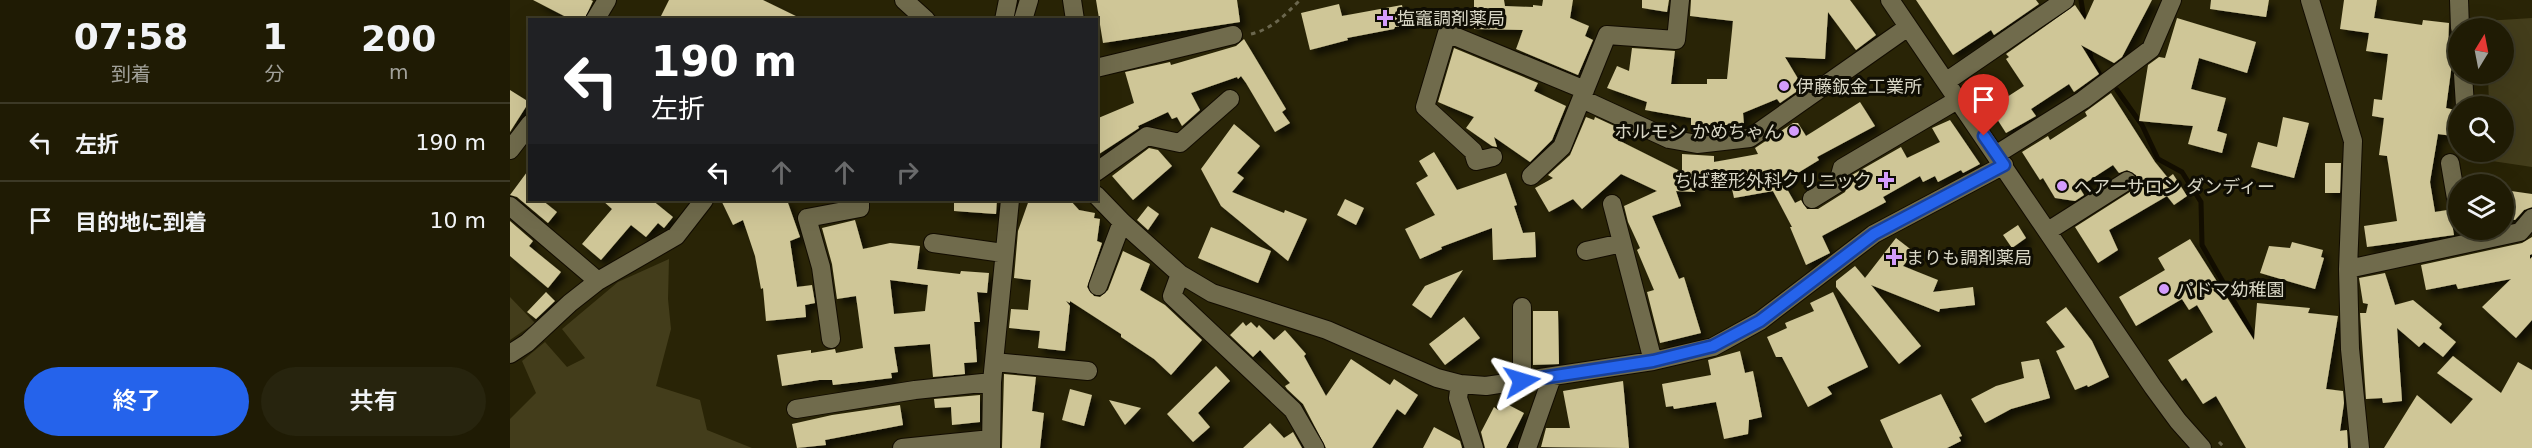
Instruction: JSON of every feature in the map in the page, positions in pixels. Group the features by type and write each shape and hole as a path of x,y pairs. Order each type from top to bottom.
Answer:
{"street":[{"path":"595,18 607,0"},
{"path":"904,0 924,18"},
{"path":"1004,18 1008,0"},
{"path":"1024,18 1029,0"},
{"path":"1072,0 1075,18"},
{"path":"1531,176 1562,147 1607,34 1676,40 1680,0"},
{"path":"1947,81 2065,0"},
{"path":"1098,197 1180,274 1212,293 1327,330 1437,378 1460,384 1486,386 1653,361 1713,346 1760,321 1874,234 2000,160 2151,49 2172,0"},
{"path":"2310,0 2353,141 2348,268 2350,349 2360,448"},
{"path":"2459,0 2460,18"},
{"path":"1893,1 1908,27 1947,81 2153,387 2178,421 2202,448"},
{"path":"1478,161 1473,152 1425,107 1447,33 1584,95 1669,139 1697,144 1750,138 1908,27"},
{"path":"1098,68 1233,36"},
{"path":"1098,171 1147,136 1180,143 1230,99"},
{"path":"1812,199 1838,183 1842,168 1959,99"},
{"path":"510,150 528,127"},
{"path":"2450,163 2452,174"},
{"path":"2048,231 2127,181"},
{"path":"510,354 527,343 570,303 598,281 676,236 703,201"},
{"path":"831,339 821,267 807,218 860,208 860,201"},
{"path":"902,448 991,444 992,382 1010,201"},
{"path":"1612,204 1653,361"},
{"path":"510,206 598,281"},
{"path":"2514,233 2520,232 2532,218"},
{"path":"1098,286 1122,222"},
{"path":"2348,268 2452,240"},
{"path":"933,243 1003,253"},
{"path":"1586,251 1622,243"},
{"path":"1180,274 1172,296 1293,410 1315,448"},
{"path":"1522,307 1522,381"},
{"path":"994,362 1088,371"},
{"path":"1527,448 1552,377"},
{"path":"796,409 915,390 992,382"},
{"path":"1460,384 1458,398 1474,448"}],"path":[{"path":"1233,36 1263,31 1282,19 1300,0"}],"shaded area":[{"path":"2532,18 2532,167 2499,162 2514,162 2514,96 2489,96 2488,84 2514,84 2514,19"},
{"path":"669,259 668,299 671,329 656,386 700,400 707,430 752,448 510,448 510,419 536,393 522,361 545,342 567,367 585,358 562,329 618,282"},
{"path":"510,297 535,323 510,340"}],"building":[{"path":"533,0 593,1 585,18 568,18"},
{"path":"669,0 763,0 800,18 660,18"},
{"path":"1096,0 1237,0 1240,22 1103,43"},
{"path":"1474,0 1504,0 1505,6 1533,7 1533,5 1542,6 1543,0 1573,0 1570,18 1589,26 1585,36 1593,40 1578,75 1516,49 1523,30 1474,29"},
{"path":"1642,0 1669,0 1667,12 1642,8"},
{"path":"1691,0 1850,0 1876,35 1856,50 1828,12 1825,59 1785,57 1803,87 1780,103 1777,99 1743,113 1744,125 1691,125 1691,118 1645,110 1647,102 1607,88 1617,66 1629,71 1632,48 1675,51 1671,84 1707,84 1707,79 1727,79 1733,21 1690,16"},
{"path":"1916,0 2036,0 2039,4 1994,35 1991,30 1953,55"},
{"path":"2094,0 2152,0 2122,57 2114,63 2081,45 2099,74 2074,92 2069,84 2031,109 2036,116 2006,133 1990,108 2024,86 2006,59 2009,57 2006,54 2075,5 2085,20"},
{"path":"2211,0 2269,0 2266,17 2210,9"},
{"path":"2344,0 2377,0 2374,18 2422,25 2423,20 2448,23 2449,84 2446,108 2448,108 2448,135 2438,134 2430,182 2435,212 2447,210 2448,212 2448,236 2367,247 2364,226 2397,221 2387,156 2379,155 2384,118 2372,116 2374,99 2382,100 2388,54 2366,51 2369,33 2340,29"},
{"path":"1339,4 1342,16 1402,5 1406,27 1395,27 1347,38 1348,40 1310,50 1301,13"},
{"path":"2177,18 2256,42 2247,73 2199,58 2191,89 2226,98 2217,131 2227,134 2222,153 2188,144 2193,126 2139,121 2148,65 2159,57 2165,58"},
{"path":"1244,39 1286,109 1282,112 1290,123 1275,132 1241,76 1238,79 1237,77 1191,93 1200,110 1182,126 1177,117 1172,119 1168,112 1138,126 1139,128 1098,155 1098,118 1134,103 1125,72 1170,62 1171,65 1236,46"},
{"path":"1454,48 1538,83 1534,91 1566,106 1552,140 1530,162 1494,137 1497,147 1492,146 1466,128 1474,117 1438,102"},
{"path":"510,90 528,104 510,132"},
{"path":"2111,93 2155,162 2168,178 2173,174 2187,196 2174,205 2167,196 2109,230 2118,250 2098,263 2075,227 2133,190 2138,181 2136,175 2127,170 2119,173 2113,165 2079,187 2084,195 2075,201 2055,198 2043,178 2040,180 2022,152 2048,136 2050,140 2087,116 2085,112"},
{"path":"1860,102 1875,126 1817,157 1819,160 1783,182 1795,203 1801,200 1807,209 1818,209 1845,192 1852,175 1901,147 1907,158 1940,142 1932,128 1950,120 1980,164 1963,173 1961,170 1938,182 1935,176 1923,182 1920,176 1883,197 1886,202 1822,236 1830,253 1806,265 1790,227 1792,227 1773,191 1734,198 1731,184 1695,183 1695,192 1676,191 1681,206 1652,216 1679,279 1684,277 1701,333 1660,343 1647,292 1654,290 1637,250 1640,248 1628,222 1624,206 1657,191 1621,174 1582,209 1573,199 1549,212 1535,188 1553,178 1548,175 1570,155 1586,117 1594,120 1595,117 1623,130 1618,140 1682,172 1682,154 1714,156 1714,162 1758,154 1755,148 1793,123 1798,123 1806,136"},
{"path":"2283,117 2309,123 2294,178 2251,167 2258,142 2277,147"},
{"path":"1234,124 1260,146 1237,173 1244,178 1232,192 1284,213 1285,210 1307,219 1288,261 1221,206 1201,169"},
{"path":"1149,148 1158,150 1172,166 1133,200 1112,176"},
{"path":"1434,152 1457,190 1506,173 1517,205 1514,206 1523,233 1535,232 1536,257 1493,260 1492,228 1441,247 1442,249 1420,259 1405,229 1435,215 1416,183 1428,176 1419,161"},
{"path":"2325,163 2341,163 2340,193 2325,193"},
{"path":"528,171 528,201 543,201 557,212 548,223 517,197 510,195"},
{"path":"2514,191 2532,194 2532,207 2524,210 2515,220"},
{"path":"1345,199 1364,208 1356,225 1337,215"},
{"path":"603,201 653,201 673,217 664,228 658,223 646,237 631,225 601,260 582,244 612,209"},
{"path":"721,201 787,201 800,237 790,241 797,287 812,285 815,303 805,305 806,317 766,321 763,288 761,289 755,256 743,220 733,225"},
{"path":"954,201 997,201 996,214 954,211"},
{"path":"1029,201 1071,201 1079,210 1095,213 1094,218 1100,219 1097,241 1102,243 1087,287 1094,296 1100,297 1108,290 1123,251 1150,264 1140,290 1165,305 1202,340 1171,375 1154,359 1121,337 1121,334 1070,301 1070,303 1066,301 1070,306 1065,351 1038,348 1040,331 1009,328 1011,309 1028,310 1031,280 1014,278 1018,231"},
{"path":"1148,206 1159,214 1148,230 1137,220"},
{"path":"855,220 863,249 890,243 920,246 917,269 960,274 961,271 989,273 987,293 977,292 980,322 974,322 977,362 964,363 965,374 933,377 930,344 894,347 898,372 891,373 892,378 833,385 832,380 819,380 782,386 777,355 835,349 836,353 863,348 856,296 837,299 832,264 822,228","holes":["890,280 928,285 925,311 894,314"]},
{"path":"510,221 533,241 529,246 561,272 548,288 510,256"},
{"path":"2018,225 2026,238 2012,248 2003,235"},
{"path":"1211,227 1271,251 1258,283 1198,258"},
{"path":"2532,237 2530,259 2532,257 2532,320 2516,338 2482,307 2511,279 2458,289 2456,284 2426,290 2421,265 2522,243"},
{"path":"1896,238 1914,252 1903,266 1938,280 1933,292 1973,287 1975,305 1940,309 1939,312 1871,285 1921,346 1899,364 1836,287 1836,281 1855,266 1865,278"},
{"path":"2190,239 2254,340 2257,303 2310,308 2308,313 2338,316 2326,389 2343,391 2344,403 2340,431 2347,430 2348,448 2246,448 2216,396 2203,404 2186,378 2182,381 2168,360 2213,332 2197,305 2189,310 2182,299 2136,326 2119,297 2165,270 2158,258"},
{"path":"2292,242 2323,250 2321,257 2324,258 2315,289 2260,273 2269,246 2290,248"},
{"path":"1463,270 1431,318 1412,305 1425,286"},
{"path":"2385,273 2395,305 2413,300 2442,324 2439,328 2456,342 2443,357 2424,342 2419,347 2397,328 2402,401 2383,403 2382,398 2366,399 2360,313 2366,313 2368,304 2363,303 2359,278"},
{"path":"546,292 555,301 536,319 527,312"},
{"path":"1833,292 1868,367 1827,387 1832,394 1808,407 1782,357 1776,357 1767,337 1787,328 1785,323 1814,311 1810,303"},
{"path":"2066,307 2092,341 2109,377 2088,387 2087,385 2075,390 2056,351 2065,347 2046,322"},
{"path":"1533,311 1558,311 1559,364 1533,365"},
{"path":"1464,317 1480,338 1445,365 1429,344"},
{"path":"1243,322 1246,326 1251,322 1257,328 1259,325 1274,340 1285,330 1306,354 1304,356 1326,396 1351,359 1390,385 1394,379 1418,395 1405,415 1397,409 1372,448 1326,448 1303,404 1285,386 1290,383 1260,350 1253,357 1230,335"},
{"path":"1740,351 1745,373 1753,371 1762,417 1749,420 1748,434 1724,439 1716,402 1674,409 1673,406 1666,407 1662,384 1711,375 1708,360"},
{"path":"2453,356 2501,393 2518,362 2532,370 2532,448 2384,448 2417,395 2451,424 2473,399 2437,373"},
{"path":"2039,359 2050,398 2011,409 1985,423 1971,399 1996,386 2024,378 2021,362"},
{"path":"1216,366 1230,381 1198,413 1210,427 1193,442 1167,414"},
{"path":"1004,374 1036,377 1032,411 1044,413 1040,448 1002,448"},
{"path":"1623,381 1629,448 1541,447 1546,428 1570,428 1563,391"},
{"path":"1070,389 1092,395 1084,426 1062,420"},
{"path":"1941,394 1962,436 1959,437 1961,441 1947,448 1893,448 1880,420"},
{"path":"980,395 980,422 952,425 951,407 935,408 934,399"},
{"path":"1109,400 1141,408 1125,425"},
{"path":"1503,402 1524,413 1506,448 1485,448 1481,432 1494,407 1498,410"},
{"path":"900,405 903,425 825,440 826,445 797,448 792,424 832,415"},
{"path":"1270,423 1284,438 1293,432 1302,448 1243,448"},
{"path":"1434,427 1460,441 1462,448 1423,448"}],"waterway":[{"path":"2081,0 2085,25"},
{"path":"2088,43 2091,59 2100,75"},
{"path":"2117,90 2142,125 2158,159 2182,172 2201,202 2202,245 2257,342"}],"place":[{"name":"塩竈調剤薬局","path":"1385,18"},
{"name":"伊藤鈑金工業所","path":"1784,86"},
{"name":"ホルモン かめちゃん","path":"1794,131"},
{"name":"ちば整形外科クリニック","path":"1886,180"},
{"name":"ヘアーサロン ダンディー","path":"2062,186"},
{"name":"まりも調剤薬局","path":"1894,257"},
{"name":"パドマ幼稚園","path":"2164,289"}],"route":[{"path":"1522,381 1653,361 1713,346 1760,321 1874,234 1979,176 2004,165 1984,136"}]}
